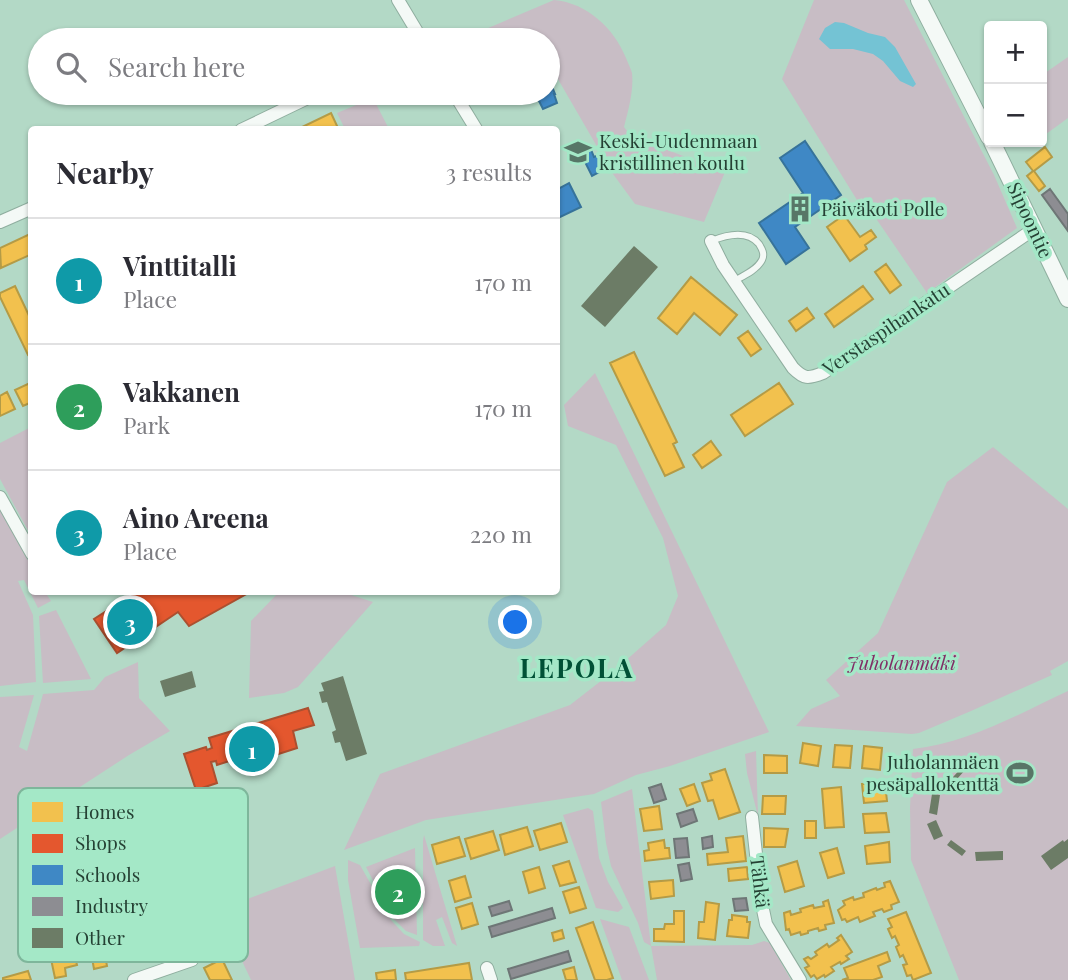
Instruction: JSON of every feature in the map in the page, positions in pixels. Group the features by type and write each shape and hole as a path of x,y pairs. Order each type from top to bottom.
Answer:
{"street":[{"path":"398,0 414,28"},
{"path":"919,0 984,127"},
{"path":"249,126 293,105"},
{"path":"459,105 470,126"},
{"name":"Sipoontie","path":"994,147 1034,229 1063,275 1068,299"},
{"path":"0,222 28,210"},
{"name":"Verstaspihankatu","path":"711,241 723,265 793,368 800,375 813,377 823,373 1034,229"},
{"path":"0,497 28,547"},
{"name":"Tähkä","path":"752,817 766,924 800,980"},
{"path":"134,980 186,962"}],"lane":[{"path":"711,241 740,234 754,239 762,249 762,260 754,269 734,281"}],"green space":[{"path":"554,0 577,6 607,27 621,47 632,73 624,127 631,136 725,172 704,222 635,204 613,174 560,83 560,28 488,28"},
{"path":"814,0 904,0 994,175 1017,228 927,293 862,198 857,200 782,79"},
{"path":"1068,57 1068,118 1047,133 1047,84 1047,72"},
{"path":"356,105 377,105 387,126 344,126 337,113"},
{"path":"595,373 769,732 636,775 594,794 426,820 344,850 380,774 570,705 666,625 678,596 663,538 616,445 568,426 564,405"},
{"path":"28,429 28,530 0,479 0,443"},
{"name":"Juholanmäki","path":"993,447 1068,509 1068,661 1050,671 1052,675 919,733 796,726 811,709 840,696 826,680 878,633 947,482"},
{"path":"0,509 28,560 28,588 24,580 18,581 33,615 36,682 0,686"},
{"path":"32,595 47,595 51,601 38,608"},
{"path":"276,595 351,595 373,602 298,687 284,693 249,698 251,621"},
{"path":"56,610 91,679 43,683 39,616"},
{"path":"138,662 139,698 170,731 78,788 18,788 18,827 0,839 0,697 34,695 19,747 27,751 43,694 94,690 105,677"},
{"path":"1068,691 1068,980 959,980 911,860 913,749 973,734"},
{"path":"756,751 758,816 745,754"},
{"path":"632,789 651,946 644,942 611,866 601,802"},
{"path":"588,808 593,811 599,858 608,882 623,908 618,912 596,908 563,815"},
{"path":"424,835 457,946 452,943 442,917 436,920 445,946 433,946 423,940"},
{"path":"415,848 417,935 406,931 392,917 366,867"},
{"path":"348,860 360,865 391,920 404,934 420,942 419,946 360,948 348,880"},
{"path":"335,866 355,980 251,980 242,962 248,962 248,899"},
{"path":"600,919 629,927 649,980 622,980"},
{"path":"764,941 770,943 791,980 657,980 651,946 752,945"}],"water":[{"path":"835,22 885,37 895,47 916,84 913,87 900,81 883,61 873,54 853,49 830,49 819,39 825,28"}],"building: Homes":[{"path":"331,113 337,126 304,126"},
{"path":"1045,147 1052,157 1034,171 1045,186 1039,191 1027,176 1033,171 1026,162"},
{"path":"844,215 860,237 871,230 876,237 865,245 867,249 850,261 827,227"},
{"path":"28,235 28,256 1,268 0,248"},
{"path":"886,264 901,285 890,293 875,272"},
{"path":"691,277 737,315 720,335 694,313 677,334 658,318"},
{"path":"15,286 28,314 28,355 0,297 0,293"},
{"path":"863,286 873,299 834,327 825,314"},
{"path":"807,308 814,318 796,331 789,321"},
{"path":"748,331 761,349 751,356 738,338"},
{"path":"634,352 677,442 673,444 684,467 665,476 610,363"},
{"path":"779,383 793,404 745,436 731,415"},
{"path":"28,384 28,404 23,406 15,390"},
{"path":"7,392 15,409 0,416 0,396"},
{"path":"711,441 721,455 702,468 693,455"},
{"path":"803,743 821,746 818,766 800,763"},
{"path":"835,745 852,746 850,768 833,767"},
{"path":"864,746 882,748 880,770 862,768"},
{"path":"764,755 787,756 787,773 764,773"},
{"path":"725,769 740,812 719,819 713,800 708,801 702,783 712,780 710,774"},
{"path":"885,783 887,801 864,803 862,784"},
{"path":"694,784 700,801 687,806 680,789"},
{"path":"841,787 844,827 825,828 822,789"},
{"path":"763,796 786,796 785,814 762,814"},
{"path":"659,806 662,829 644,831 640,809"},
{"path":"886,813 889,832 865,833 863,814"},
{"path":"805,821 816,821 816,838 805,838"},
{"path":"561,823 567,842 540,850 534,831"},
{"path":"527,827 533,846 505,855 500,835"},
{"path":"764,828 788,829 785,847 764,847"},
{"path":"493,831 499,850 471,859 465,839"},
{"path":"743,836 746,861 708,865 707,854 728,852 726,838"},
{"path":"459,837 465,856 437,864 432,845"},
{"path":"664,840 665,848 669,848 670,858 645,861 644,851 649,850 648,843"},
{"path":"889,842 890,862 867,864 865,846"},
{"path":"837,848 844,873 828,878 820,853"},
{"path":"569,861 576,882 560,886 553,866"},
{"path":"797,861 804,886 785,892 778,867"},
{"path":"539,867 545,888 529,893 523,872"},
{"path":"747,867 748,879 729,881 728,869"},
{"path":"465,876 471,897 455,902 449,881"},
{"path":"673,880 674,896 651,899 649,882"},
{"path":"890,881 899,902 891,905 892,909 873,912 875,916 860,922 858,917 847,922 842,920 838,910 845,905 843,901 864,897 863,893 885,887 884,883"},
{"path":"579,887 586,908 570,913 563,892"},
{"path":"828,900 834,923 825,925 826,929 819,931 818,928 801,935 800,932 791,935 789,929 786,930 784,913 790,911 791,915 813,905 814,908 824,906 823,902"},
{"path":"706,902 719,904 715,940 698,938 699,922 704,922"},
{"path":"472,903 478,924 462,929 456,908"},
{"path":"674,911 684,911 684,942 654,941 654,929 664,929 665,924 674,924"},
{"path":"906,912 931,973 913,980 911,975 907,976 903,965 907,964 903,955 900,957 895,936 892,938 888,929 892,927 888,919"},
{"path":"732,915 747,917 747,922 750,922 748,938 727,936"},
{"path":"593,922 613,978 607,980 595,980 576,928"},
{"path":"562,930 564,938 554,941 552,933"},
{"path":"841,935 852,952 846,956 849,959 831,967 834,971 825,977 811,977 805,968 809,966 804,959 811,959 817,955 815,952 827,944 829,947 839,940 837,938"},
{"path":"887,952 890,961 878,966 882,977 873,980 842,980 848,978 844,968"},
{"path":"52,962 76,962 77,965 65,968 66,976 55,978"},
{"path":"93,962 106,962 107,966 94,969"},
{"path":"216,962 223,962 232,980 210,980 204,968"},
{"path":"469,963 472,980 406,980 405,973"},
{"path":"574,967 577,980 566,980 563,970"},
{"path":"395,970 396,980 377,980 376,973"},
{"path":"28,971 31,980 3,980 3,978"}],"building: Shops":[{"path":"131,595 245,595 189,626 178,612 117,653 94,619"},
{"path":"308,708 314,725 293,731 297,748 266,758 267,760 251,765 248,755 217,765 216,761 211,762 217,783 195,788 184,754 206,747 207,750 212,748 209,738"}],"building: Schools":[{"name":"Päiväkoti Polle","path":"805,141 841,195 795,227 809,248 786,264 759,223 803,193 780,158"},
{"path":"590,147 594,157 599,155 605,169 592,176 580,152"},
{"path":"569,183 581,207 560,217 560,188"}],"building: Industry":[{"path":"1050,189 1068,214 1068,231 1042,195"},
{"path":"661,784 666,799 654,803 649,788"},
{"path":"693,809 697,821 681,827 677,814"},
{"path":"712,836 713,847 703,849 702,838"},
{"path":"687,838 689,857 676,858 674,839"},
{"path":"689,863 692,879 681,881 678,865"},
{"path":"746,898 748,910 735,911 733,899"},
{"path":"509,901 512,910 492,916 489,907"},
{"path":"552,908 555,918 492,937 489,927"},
{"path":"568,951 571,961 511,979 508,969"}],"building: Other":[{"path":"634,246 658,267 605,327 581,306"},
{"path":"192,671 196,687 165,697 160,681"},
{"path":"343,676 367,754 346,761 340,742 335,743 332,732 336,730 327,702 322,703 319,692 324,691 321,683"},
{"path":"964,765 967,768 946,791 943,788"},
{"path":"932,794 940,795 937,815 929,813"},
{"path":"936,820 943,836 934,840 927,824"},
{"path":"1068,839 1068,858 1051,870 1041,856"},
{"path":"951,840 966,851 962,856 947,845"},
{"path":"1003,851 1003,860 976,861 975,852"}],"place":[{"name":"Keski-Uudenmaan kristillinen koulu","path":"578,152"},
{"name":"Päiväkoti Polle","path":"800,209"},
{"name":"Aino Areena","path":"130,622"},
{"name":"Vinttitalli","path":"252,749"},
{"name":"Juholanmäen pesäpallokenttä","path":"1020,773"},
{"name":"Vakkanen","path":"398,892"}],"district":[{"name":"LEPOLA","path":"577,669"}]}
